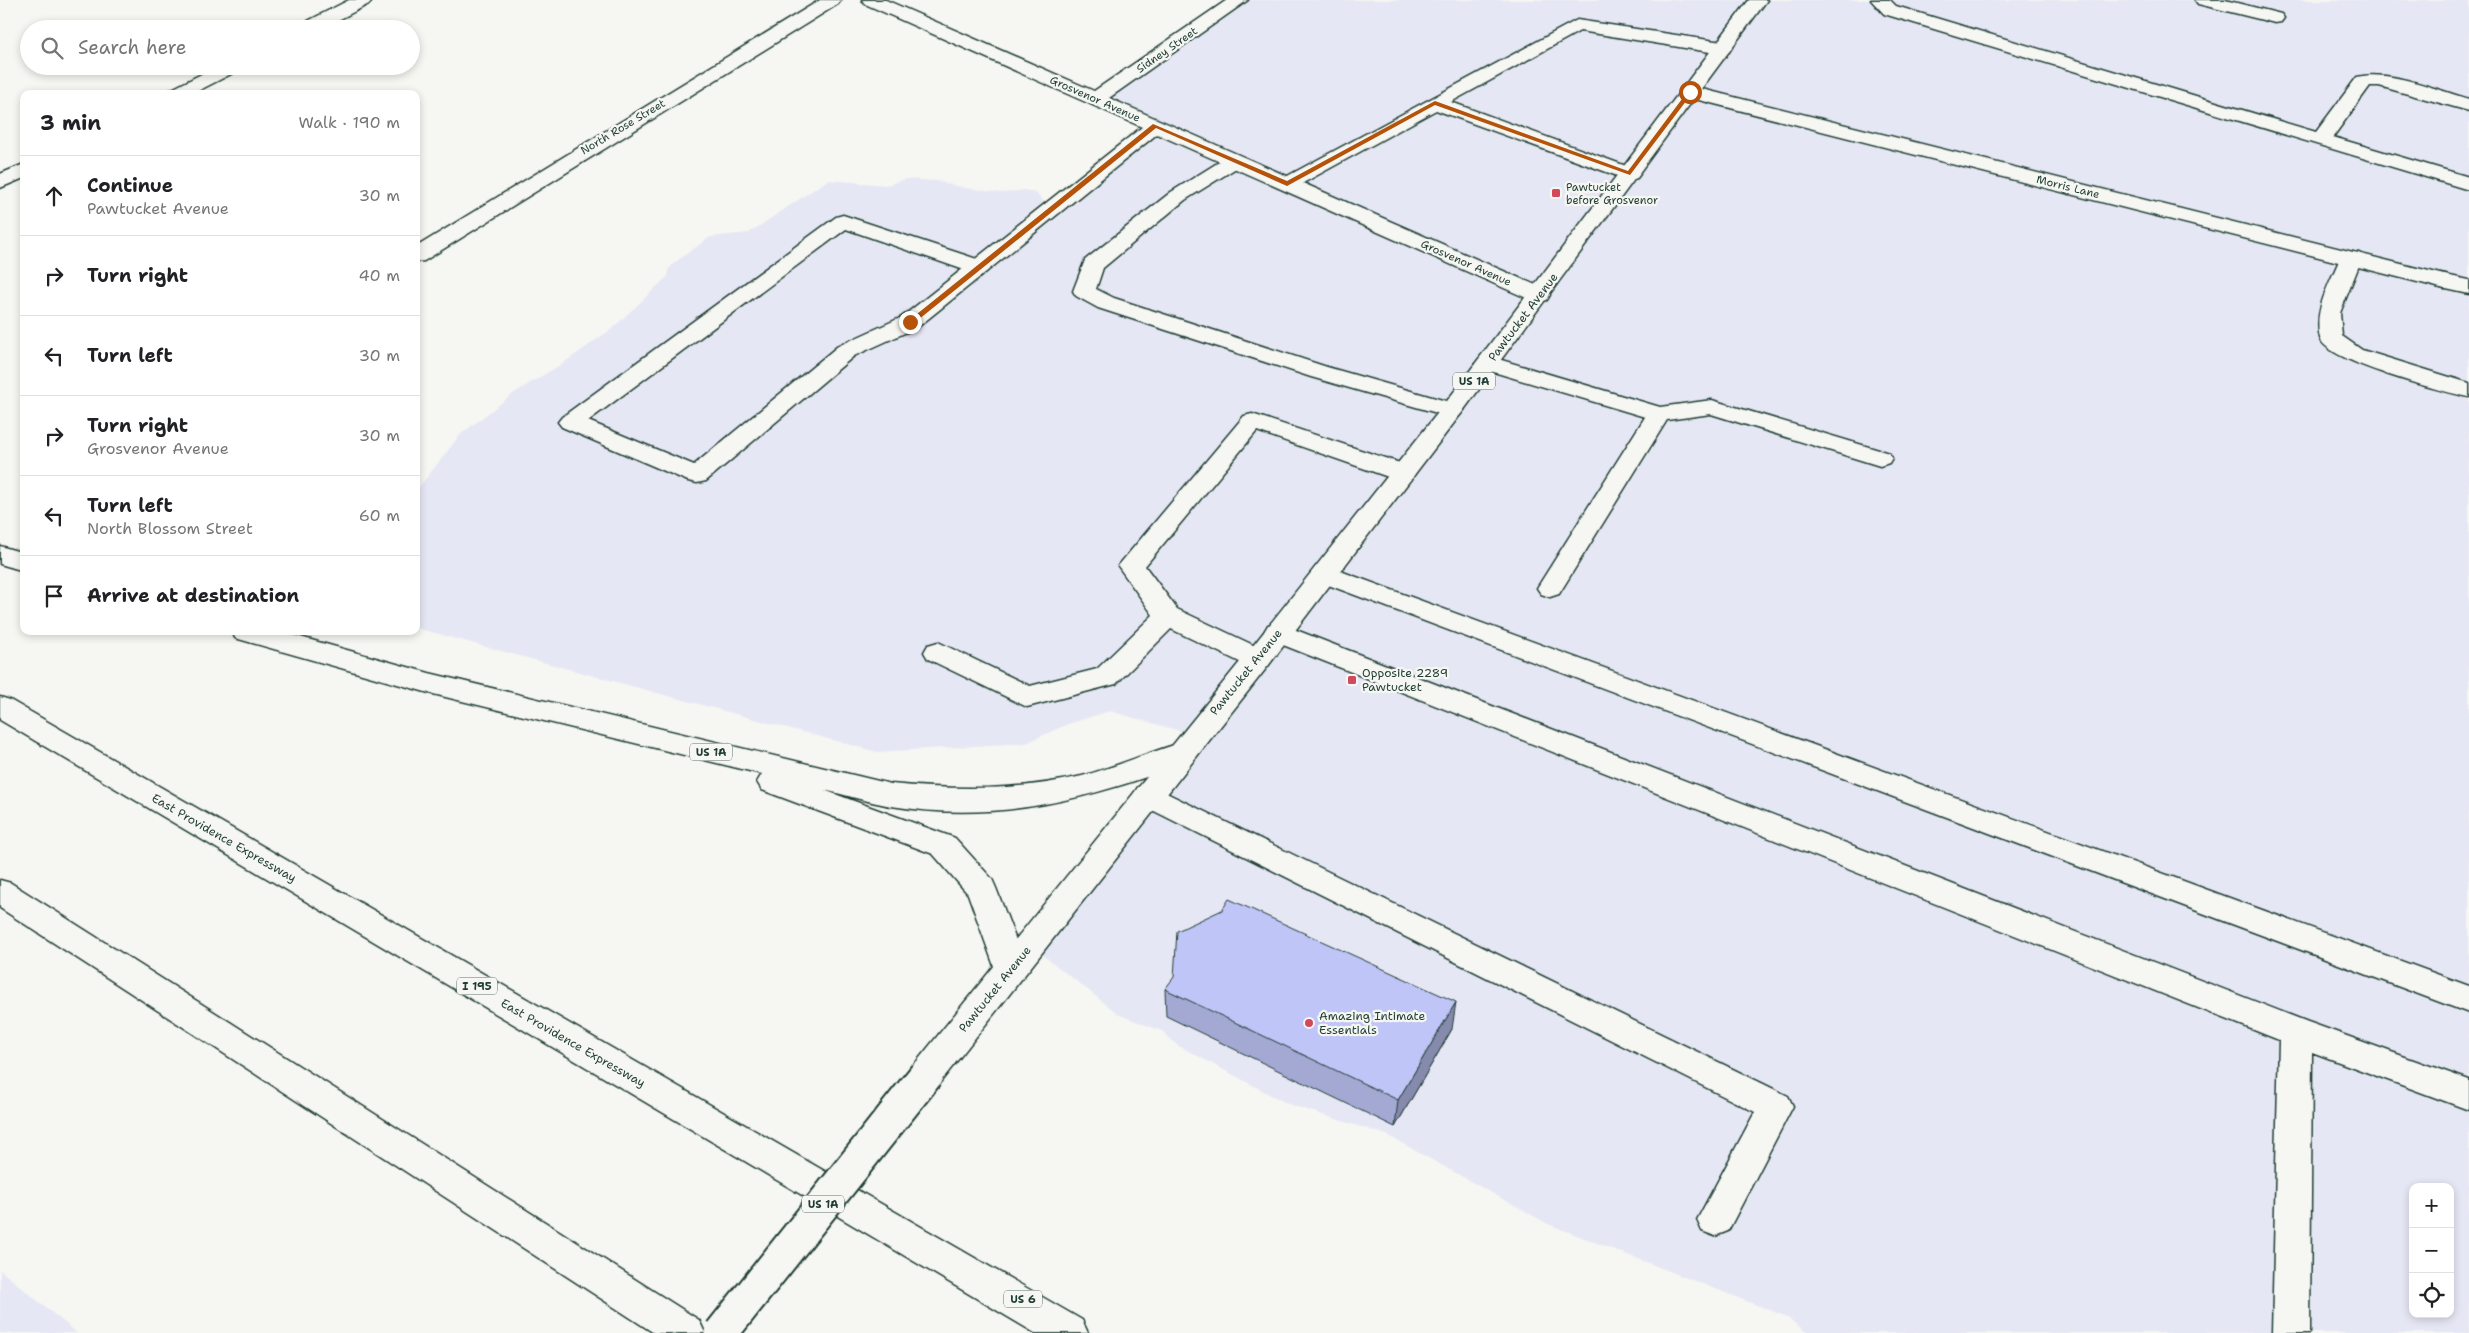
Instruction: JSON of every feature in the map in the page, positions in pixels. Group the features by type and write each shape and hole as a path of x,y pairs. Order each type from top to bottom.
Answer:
{"main road":[{"path":"324,20 363,0"},
{"name":"North Rose Street","path":"420,254 832,0"},
{"name":"Grosvenor Avenue","path":"871,0 1539,295"},
{"name":"Sidney Street","path":"1095,99 1239,0"},
{"name":"Pawtucket Avenue","path":"721,1333 1180,754 1258,659 1403,473 1630,174 1758,0"},
{"path":"1880,0 1890,10 2469,184"},
{"path":"2204,0 2274,18"},
{"path":"1287,184 1577,25 1722,48"},
{"path":"185,90 214,75"},
{"path":"2320,140 2364,81 2380,80 2469,104"},
{"name":"Morris Lane","path":"1690,92 2469,287"},
{"path":"1435,103 1630,174"},
{"path":"978,267 843,221 570,422 696,475 846,351 910,322 1155,126"},
{"path":"1234,160 1178,196 1093,265 1084,292 1106,303 1319,372 1452,410"},
{"path":"0,182 20,172"},
{"path":"2352,258 2329,313 2331,339 2354,355 2469,390"},
{"path":"1488,363 1659,414 1712,407 1880,458"},
{"path":"1550,588 1659,414"},
{"path":"1258,659 1168,616 1131,566 1252,422 1403,473"},
{"path":"0,555 20,561"},
{"path":"1324,574 2469,1000"},
{"path":"938,652 1028,697 1106,677 1168,616"},
{"path":"1278,632 2296,1032 2469,1094"},
{"name":"US 1A","path":"260,635 429,683 884,793 964,800 1030,797 1105,780 1180,754"},
{"name":"East Providence Expressway","path":"0,707 1069,1333"},
{"path":"655,738 944,846 981,888 1010,969"},
{"path":"1148,795 1776,1106 1715,1220"},
{"path":"0,892 686,1333"},
{"path":"2291,1333 2296,1032"},
{"name":"US 6","path":"953,1266 1092,1333"}],"shaded area":[{"path":"1235,0 2469,0 2469,1333 1808,1333 1785,1316 1548,1224 1387,1135 1288,1104 1177,1045 1162,1031 1120,1015 1035,949 1197,736 1110,711 1068,724 1026,743 877,752 420,629 420,486 460,435 514,393 565,362 613,328 668,276 668,270 674,263 710,237 749,233 828,180 886,185 906,179 937,181 965,188 1002,193 1024,190 1035,192 1048,206 1144,129 1085,101"},
{"path":"0,1270 77,1333 0,1333"}],"building":[{"name":"Amazing Intimate Essentials","path":"1229,899 1456,1002 1398,1100 1165,989 1174,977 1177,931 1222,910"}],"place":[{"name":"Pawtucket before Grosvenor","path":"1556,193"},
{"name":"Opposite 2289 Pawtucket","path":"1352,680"},
{"name":"Amazing Intimate Essentials","path":"1309,1023"}],"route":[{"path":"910,322 1155,126 1287,184 1435,103 1630,174 1690,92"}]}
